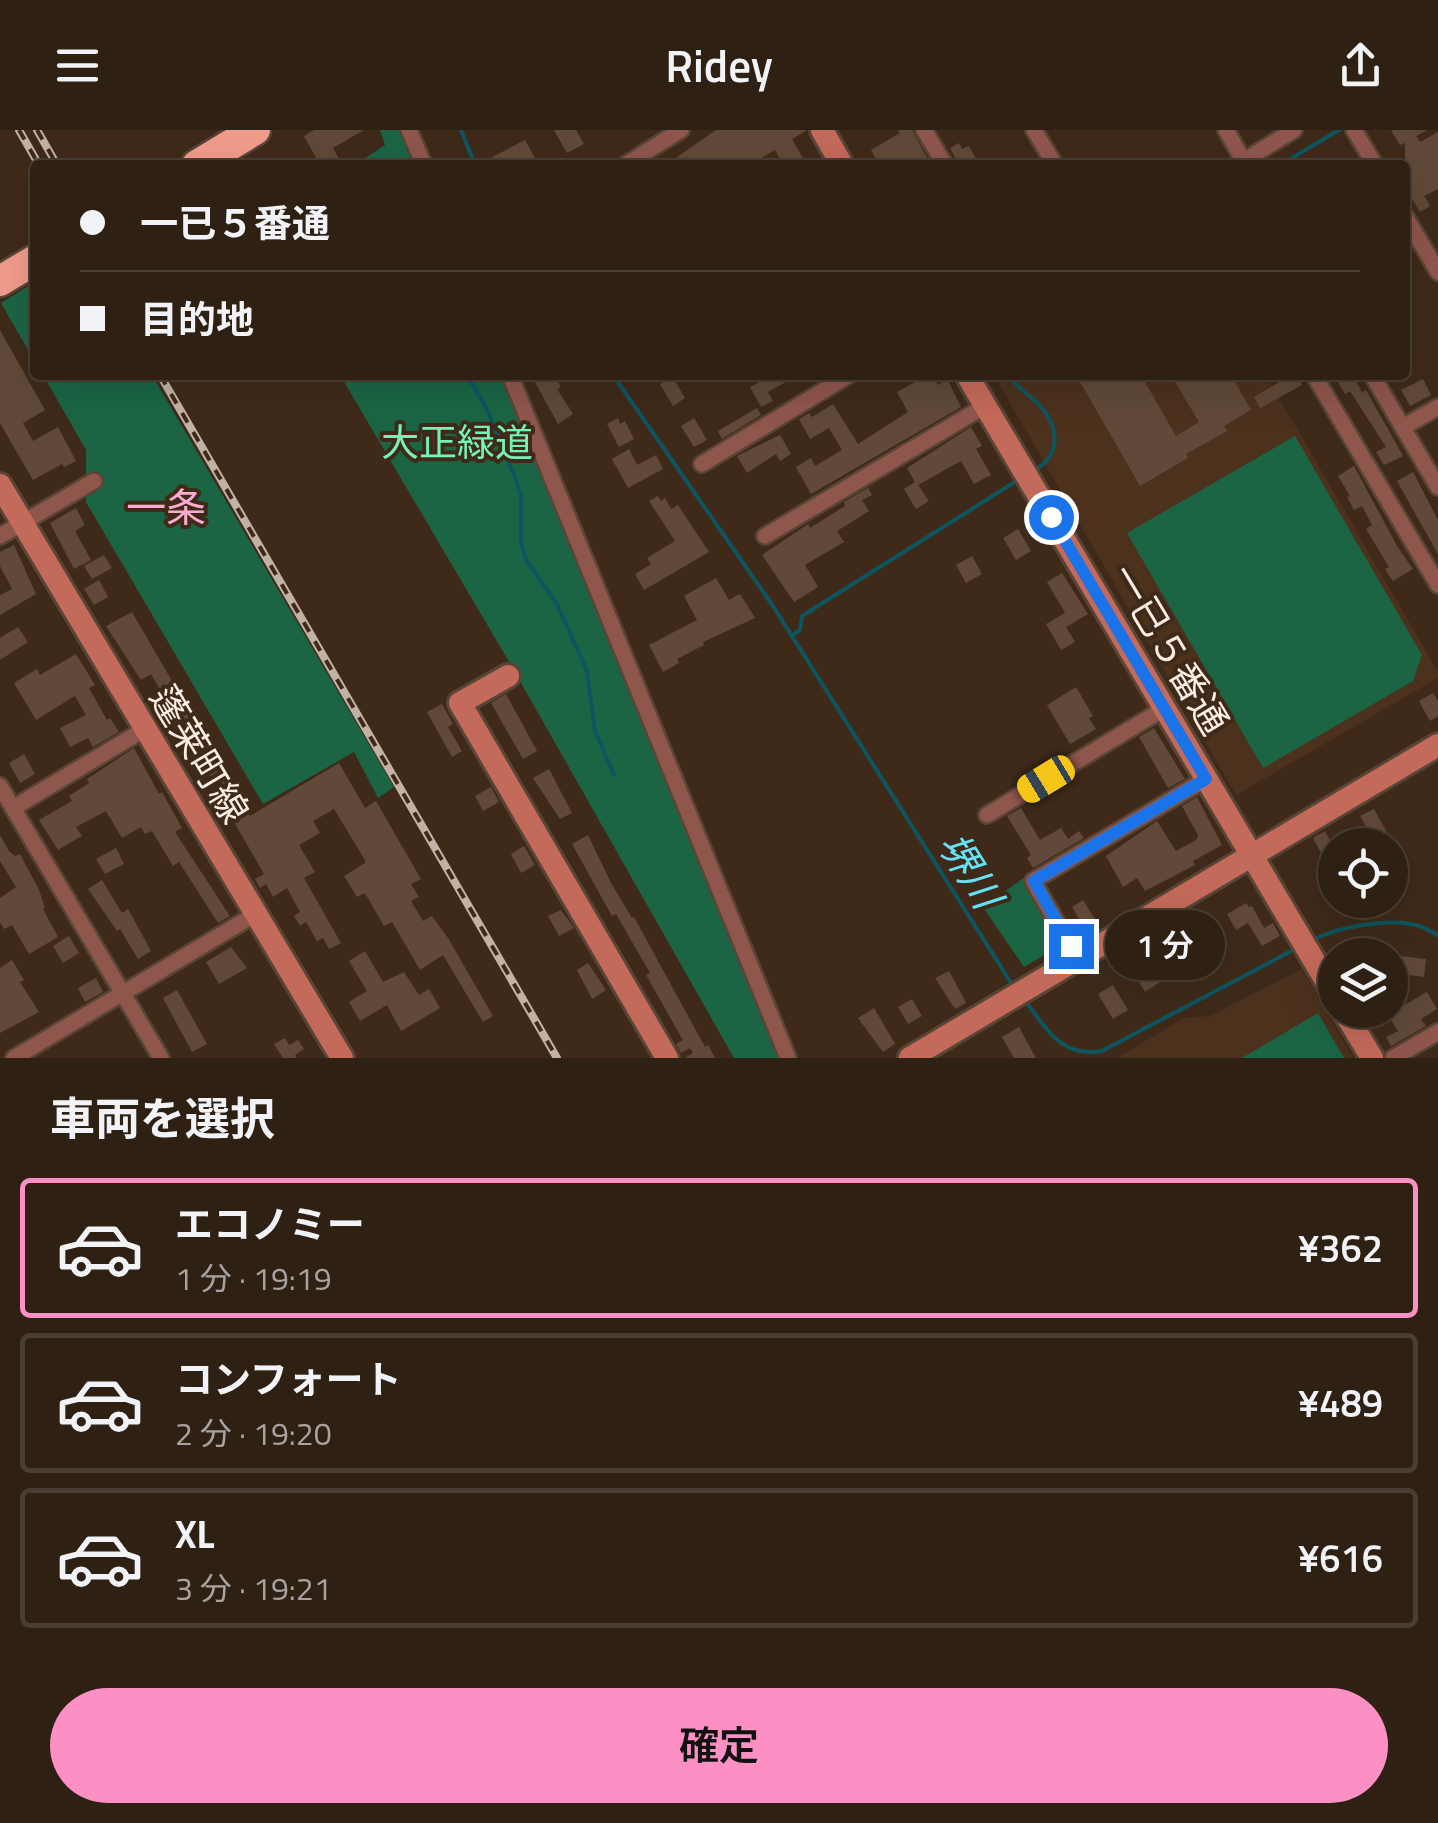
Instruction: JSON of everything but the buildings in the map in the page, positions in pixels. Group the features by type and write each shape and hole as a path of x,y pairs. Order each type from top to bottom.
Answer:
{"highway":[{"path":"205,160 255,130"},
{"path":"0,280 30,263"}],"street":[{"path":"410,130 422,160"},
{"path":"632,160 682,130"},
{"path":"822,130 839,160"},
{"path":"924,130 941,160"},
{"path":"1034,130 1052,160"},
{"path":"1226,130 1240,160"},
{"path":"1248,160 1294,130"},
{"path":"1354,130 1372,160"},
{"path":"1410,224 1438,272"},
{"path":"512,380 788,1058"},
{"path":"702,464 841,380"},
{"name":"一已５番通","path":"970,380 1318,968"},
{"path":"1317,380 1438,585"},
{"path":"1375,380 1438,488"},
{"path":"765,536 985,406"},
{"path":"1403,427 1438,407"},
{"path":"0,536 94,481"},
{"name":"蓬莱町線","path":"0,485 342,1058"},
{"path":"508,676 460,703 667,1058"},
{"path":"986,815 1164,708"},
{"path":"13,808 145,729"},
{"path":"910,1058 1438,745"},
{"path":"1077,958 1034,881 1206,779"},
{"path":"0,786 161,1058"},
{"path":"14,1058 254,915"},
{"path":"1354,1028 1372,1058"},
{"path":"1393,1058 1438,1032"}],"shaded area":[{"path":"997,380 1269,380 1438,672 1438,678 1236,795"},
{"path":"1302,969 1318,997 1318,1028 1336,1028 1353,1058 1117,1058 1184,1018 1210,1016"}],"green space":[{"path":"380,130 404,130 416,160 362,160 385,145"},
{"path":"30,285 30,353 1,303"},
{"path":"46,380 155,380 394,787 378,798 354,752 263,804 86,502 86,450"},
{"name":"大正緑道","path":"343,380 504,380 783,1058 734,1058 508,660"},
{"path":"1295,436 1422,655 1413,681 1263,768 1127,533"},
{"path":"1025,877 1063,944 1024,967 983,907"},
{"path":"1318,1013 1318,1028 1327,1028 1344,1058 1242,1058"}],"waterway":[{"name":"堺川","path":"461,130 473,160"},
{"path":"1288,160 1339,130"},
{"path":"470,380 487,409 517,483 521,497 521,545 527,561 557,604 587,671 595,731 614,775"},
{"name":"堺川","path":"616,380 773,606 1013,986"},
{"path":"1012,380 1043,409 1052,426 1053,450 1035,470"},
{"path":"791,636 800,630 802,616 1018,480"},
{"name":"堺川","path":"1313,940 1377,923 1405,923 1438,935"},
{"name":"堺川","path":"1025,1001 1066,1046 1102,1051 1295,949"}],"railway":[{"path":"19,130 36,160"},
{"path":"37,130 54,160"},
{"path":"163,380 557,1058"}],"district":[{"name":"一条","path":"166,507"}],"route":[{"path":"1051,517 1206,779 1034,881 1071,946"}]}
